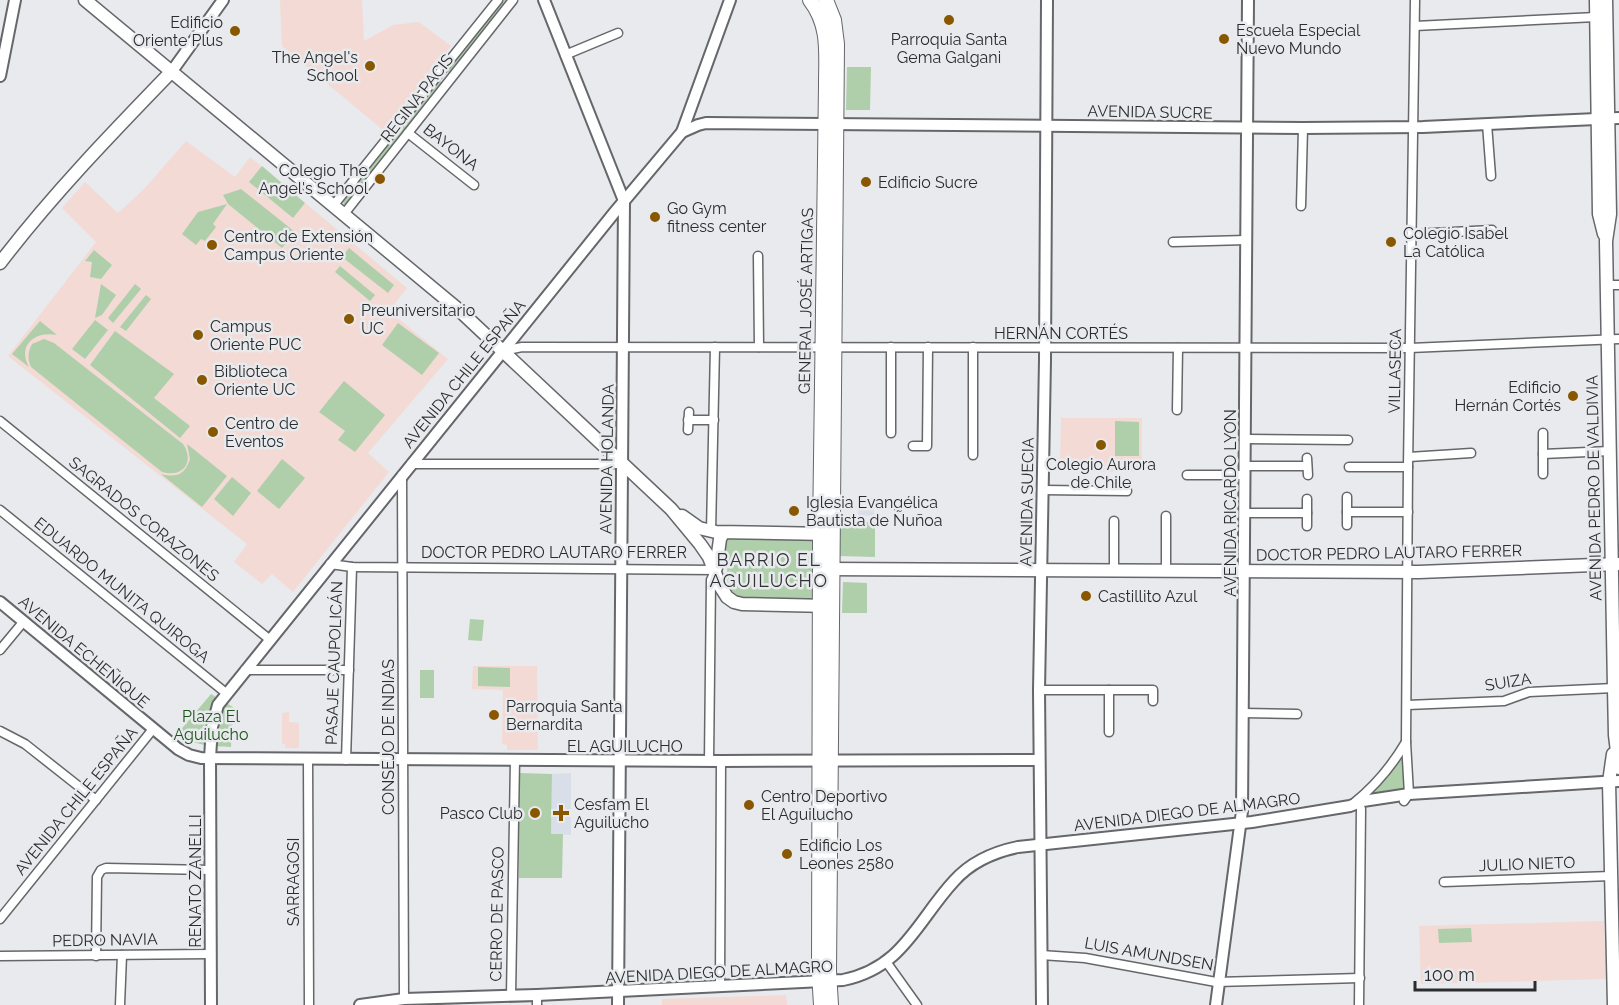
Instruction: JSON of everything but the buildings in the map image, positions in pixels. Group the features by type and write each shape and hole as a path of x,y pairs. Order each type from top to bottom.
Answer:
{"main road":[{"path":"85,0 459,310 670,509 700,544 715,569 723,590 730,599 738,603 826,606"},
{"name":"GENERAL JOSÉ ARTIGAS","path":"810,0 820,15 825,30 830,125"},
{"name":"GENERAL JOSÉ ARTIGAS","path":"824,982 827,348 830,125 836,34 833,14 826,0"},
{"name":"AVENIDA PEDRO DE VALDIVIA","path":"1596,0 1609,118"},
{"name":"AVENIDA PEDRO DE VALDIVIA","path":"1606,0 1609,118 1609,214 1606,241 1613,285 1610,451 1615,481 1616,671 1614,688 1619,768"},
{"path":"0,263 30,223 73,175 172,71"},
{"path":"670,509 695,526 717,532 826,534"},
{"path":"715,569 720,540 717,532"},
{"name":"DOCTOR PEDRO LAUTARO FERRER","path":"826,569 1408,572 1615,564"},
{"name":"AVENIDA PEDRO DE VALDIVIA","path":"1614,1005 1616,936 1611,876 1617,735"},
{"path":"821,1005 824,982"},
{"path":"824,982 831,1005"}],"street":[{"path":"0,76 15,0"},
{"path":"172,71 223,0"},
{"name":"REGINA PACIS","path":"333,206 498,0"},
{"name":"REGINA PACIS","path":"344,214 513,0"},
{"name":"AVENIDA HOLANDA","path":"544,0 624,201 618,1005"},
{"name":"AVENIDA CHILE ESPAÑA","path":"210,758 214,717 226,693 682,132 730,0"},
{"name":"AVENIDA SUECIA","path":"1042,1005 1039,690 1045,348 1047,0"},
{"name":"AVENIDA RICARDO LYON","path":"1216,1005 1241,823 1245,571 1248,0"},
{"name":"VILLASECA","path":"1407,797 1408,467 1415,0"},
{"path":"1415,26 1596,16"},
{"path":"478,25 487,33"},
{"path":"565,55 618,33"},
{"path":"431,84 441,92"},
{"path":"692,109 697,117 706,123"},
{"name":"AVENIDA SUCRE","path":"682,132 706,123 1303,128 1414,127 1609,118"},
{"path":"1487,124 1491,176"},
{"path":"1301,206 1303,128"},
{"name":"BAYONA","path":"408,133 474,184"},
{"path":"1412,234 1491,230"},
{"path":"1173,242 1246,240"},
{"path":"758,256 759,347"},
{"name":"HERNÁN CORTÉS","path":"502,351 522,347 1410,348 1613,339"},
{"path":"715,347 717,532"},
{"path":"891,347 891,433"},
{"path":"914,446 927,446 928,347"},
{"path":"973,347 973,455"},
{"path":"1177,410 1178,348"},
{"path":"688,430 688,416 714,420"},
{"name":"SAGRADOS CORAZONES","path":"0,421 269,639"},
{"path":"1543,433 1543,474"},
{"path":"1246,439 1348,440"},
{"path":"1543,453 1610,451"},
{"path":"1409,457 1471,453"},
{"path":"411,464 621,465"},
{"path":"1187,475 1307,466"},
{"path":"1349,467 1408,467"},
{"name":"CONSEJO DE INDIAS","path":"402,475 404,999"},
{"path":"1042,490 1127,490"},
{"path":"1347,497 1347,525"},
{"path":"1307,499 1307,526"},
{"name":"EDUARDO MUNITA QUIROGA","path":"0,510 226,693"},
{"path":"1347,512 1408,512"},
{"path":"1245,513 1307,513"},
{"path":"1166,516 1167,571"},
{"path":"1114,521 1114,571"},
{"name":"DOCTOR PEDRO LAUTARO FERRER","path":"330,564 352,567 715,569"},
{"name":"PASAJE CAUPOLICÁN","path":"346,760 352,567"},
{"path":"709,761 711,580 715,569"},
{"name":"AVENIDA ECHEÑIQUE","path":"0,602 183,752 210,758"},
{"path":"0,650 24,621"},
{"path":"244,670 350,670"},
{"name":"SUIZA","path":"1407,705 1504,701 1529,692 1614,688"},
{"path":"1039,690 1153,690 1153,701"},
{"path":"1109,690 1109,732"},
{"path":"1243,713 1297,714"},
{"name":"AVENIDA CHILE ESPAÑA","path":"0,919 153,729"},
{"path":"0,731 25,744 96,800"},
{"path":"1359,1005 1356,807 1407,742"},
{"name":"EL AGUILUCHO","path":"210,758 619,761 1040,760"},
{"name":"RENATO ZANELLI","path":"210,758 211,1005"},
{"name":"SARRAGOSI","path":"308,759 309,1005"},
{"name":"CERRO DE PASCO","path":"511,996 515,760"},
{"path":"720,986 721,761"},
{"name":"AVENIDA DIEGO DE ALMAGRO","path":"360,1005 404,999 459,1001 511,996 537,1000 618,992 824,982 860,976 887,963 955,879 1002,850 1018,846 1241,823 1356,807 1364,801 1424,793 1614,782"},
{"path":"96,956 98,877 101,870 106,868 210,870"},
{"name":"JULIO NIETO","path":"1444,882 1611,876"},
{"name":"PEDRO NAVIA","path":"0,956 210,954"},
{"path":"120,1005 122,955"},
{"name":"LUIS AMUNDSEN","path":"1041,955 1085,958 1220,982 1360,978"},
{"path":"887,963 916,1005"}],"shaded area":[{"name":"The Angel's School","path":"280,0 362,0 364,41 393,25 419,22 451,46 383,130 282,46"},
{"name":"Campus Oriente PUC","path":"186,141 235,177 250,157 407,288 389,311 448,359 368,453 389,472 293,592 272,574 262,584 234,562 247,544 8,356 96,242 62,208 85,182 118,213 144,189"},
{"name":"Colegio Aurora de Chile","path":"1061,418 1142,418 1142,472 1060,471"},
{"path":"858,498 874,498 874,516 858,515"},
{"path":"473,666 537,666 538,750 507,750 507,745 502,744 503,690 472,689"},
{"path":"289,712 289,722 299,723 299,748 285,748 285,744 282,744 282,713"},
{"name":"Cesfam El Aguilucho","path":"571,773 571,835 551,834 552,774"},
{"path":"1604,921 1606,979 1421,984 1419,926"},
{"path":"786,995 787,1005 662,1005 662,999"}],"green space":[{"path":"503,0 508,0 450,74 447,72"},
{"path":"847,67 871,67 870,110 846,110"},
{"path":"440,81 444,83 346,205 344,204 343,202"},
{"path":"262,166 305,203 293,218 249,182"},
{"path":"241,189 295,232 282,248 228,204 223,195"},
{"path":"227,204 213,224 216,227 205,241 201,239 196,245 182,234 198,212"},
{"path":"349,248 394,285 388,293 342,257"},
{"path":"94,250 112,265 101,279 90,277 92,262 85,261"},
{"path":"340,266 375,295 370,301 335,272"},
{"path":"101,284 116,295 102,315 95,318"},
{"path":"135,284 141,289 113,323 108,318"},
{"path":"146,295 151,299 126,331 120,327"},
{"path":"95,320 108,330 85,359 72,349"},
{"path":"40,321 57,335 42,335 30,341 25,352 29,367 12,354"},
{"path":"398,323 439,353 422,375 382,345"},
{"path":"115,331 174,374 154,398 190,426 180,438 90,365"},
{"path":"44,339 54,343 183,444 188,457 185,467 176,473 162,472 31,367 29,352 32,344"},
{"path":"344,381 385,415 355,452 338,440 345,431 319,412"},
{"path":"1115,421 1139,422 1139,456 1115,456"},
{"path":"187,444 227,476 202,507 161,474 171,476 183,472 190,459"},
{"path":"282,459 305,478 279,509 257,491"},
{"path":"232,477 251,493 233,516 214,499"},
{"path":"838,522 875,522 875,557 838,556"},
{"path":"728,537 814,537 813,600 735,598 727,591 720,570 726,575 728,553 722,549 721,545"},
{"path":"843,582 867,583 867,613 842,613"},
{"path":"470,619 484,620 482,641 468,640"},
{"path":"478,667 510,668 510,687 478,686"},
{"path":"420,670 434,670 434,698 420,698"},
{"name":"Plaza El Aguilucho","path":"211,694 233,707 231,747 196,743 178,733"},
{"path":"1405,750 1404,790 1373,793"},
{"name":"Pasco Club","path":"519,773 552,774 551,834 563,834 562,878 519,878"},
{"path":"1471,928 1472,942 1439,943 1438,929"}],"place":[{"name":"Parroquia Santa Gema Galgani","path":"949,20"},
{"name":"Edificio Oriente Plus","path":"235,31"},
{"name":"Escuela Especial Nuevo Mundo","path":"1224,39"},
{"name":"The Angel's School","path":"370,66"},
{"name":"Colegio The Angel's School","path":"380,179"},
{"name":"Edificio Sucre","path":"866,182"},
{"name":"Go Gym fitness center","path":"655,217"},
{"name":"Colegio Isabel La Católica","path":"1391,242"},
{"name":"Centro de Extensión Campus Oriente","path":"212,245"},
{"name":"Preuniversitario UC","path":"349,319"},
{"name":"Campus Oriente PUC","path":"198,335"},
{"name":"Biblioteca Oriente UC","path":"202,380"},
{"name":"Edificio Hernán Cortés","path":"1573,396"},
{"name":"Centro de Eventos","path":"213,432"},
{"name":"Colegio Aurora de Chile","path":"1101,445"},
{"name":"Iglesia Evangélica Bautista de Ñuñoa","path":"794,511"},
{"name":"Castillito Azul","path":"1086,596"},
{"name":"Parroquia Santa Bernardita","path":"494,715"},
{"name":"Centro Deportivo El Aguilucho","path":"749,805"},
{"name":"Pasco Club","path":"535,813"},
{"name":"Cesfam El Aguilucho","path":"561,813"},
{"name":"Edificio Los Leones 2580","path":"787,854"}],"district":[{"name":"BARRIO EL AGUILUCHO","path":"769,569"}]}
